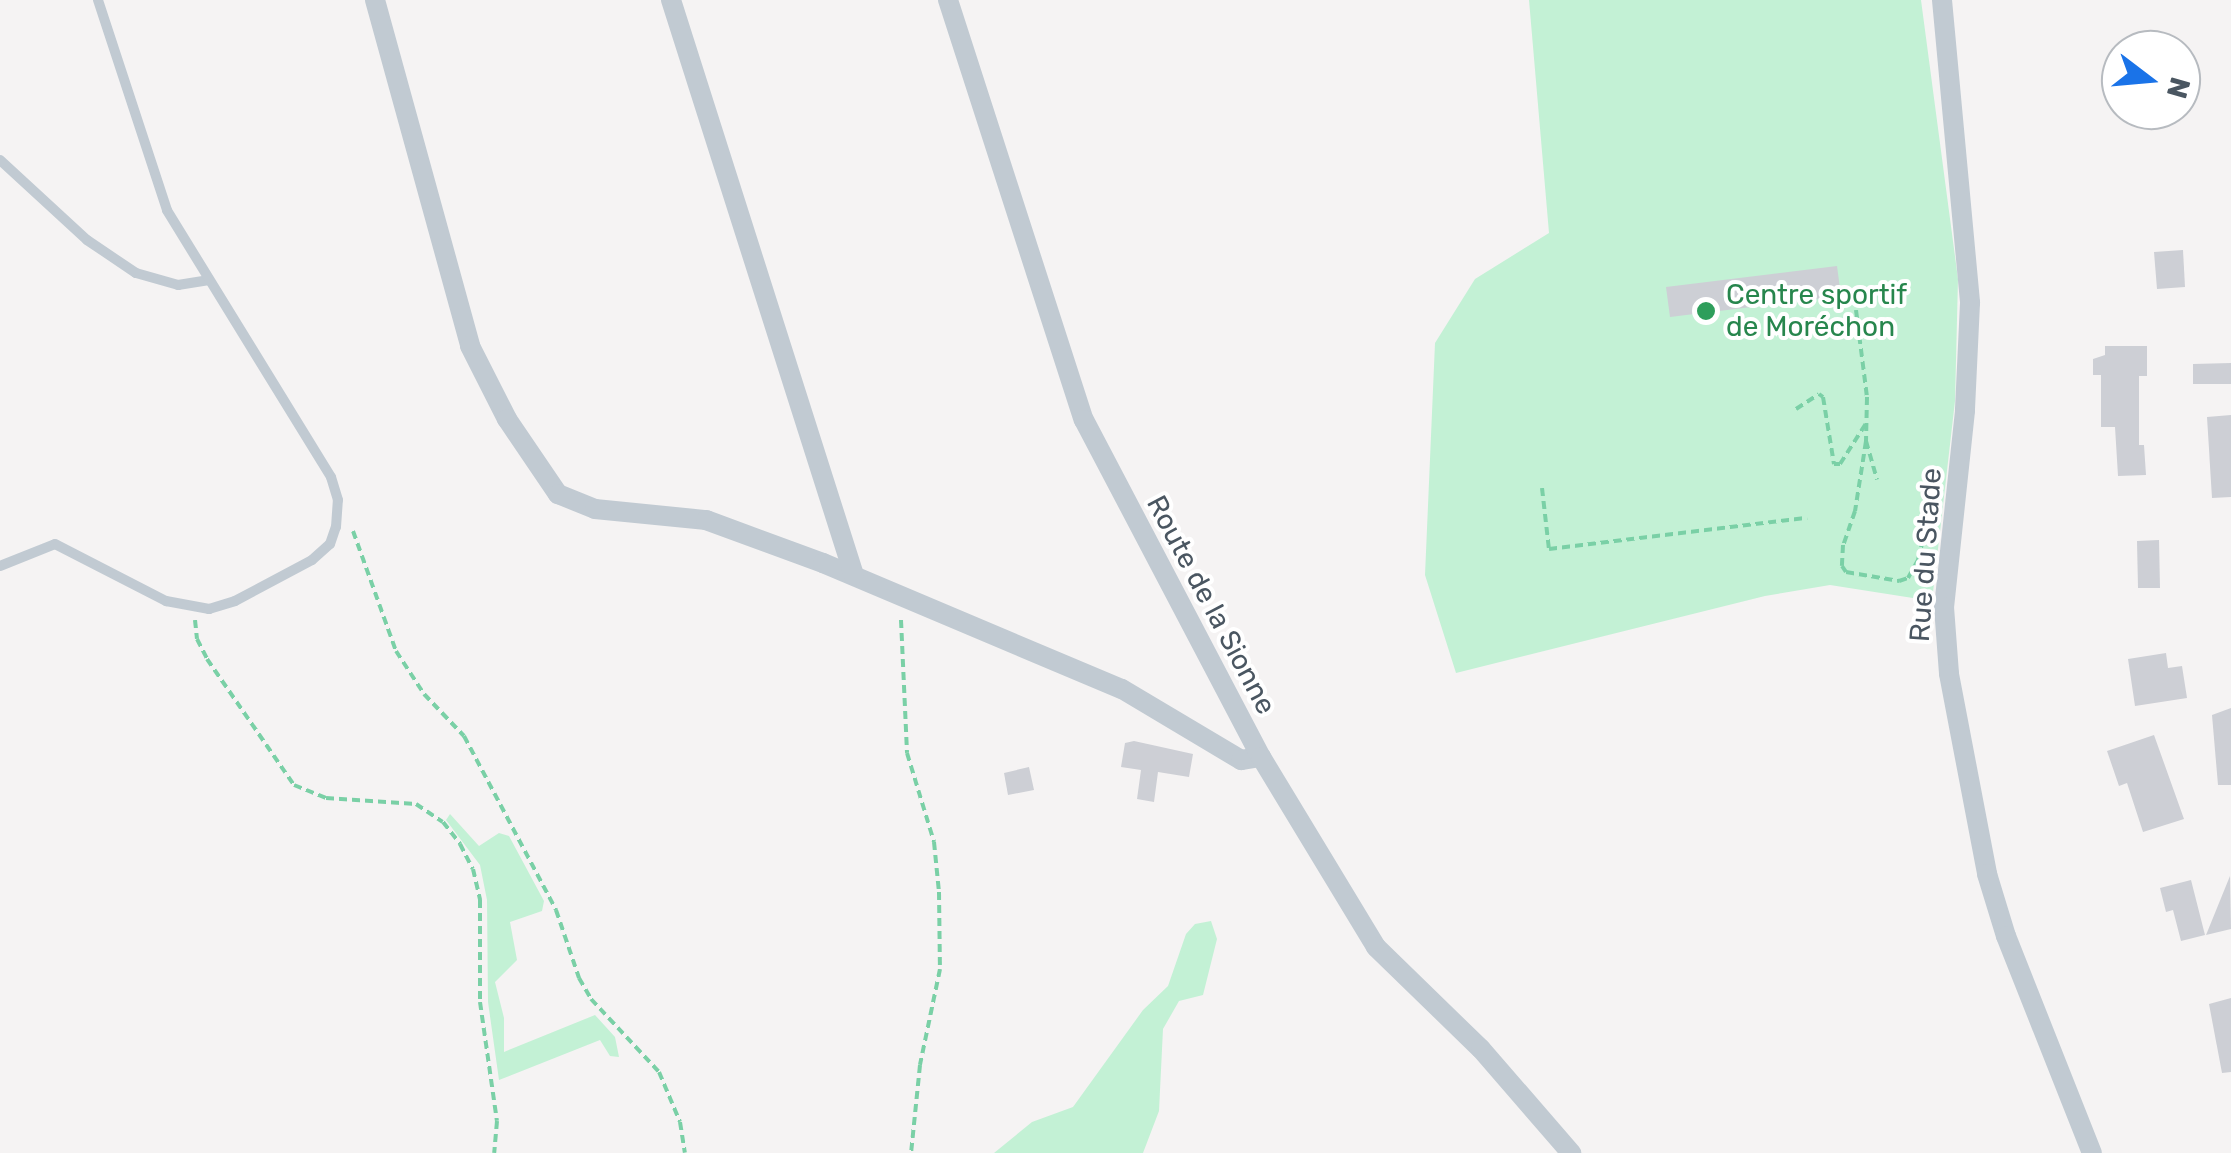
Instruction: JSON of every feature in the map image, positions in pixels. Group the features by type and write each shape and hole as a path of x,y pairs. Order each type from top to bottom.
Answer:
{"street":[{"path":"375,0 470,346 508,419 552,488 572,502 595,509 706,520 854,575 1122,689 1241,760 1261,757"},
{"path":"672,0 854,575"},
{"name":"Route de la Sionne","path":"948,0 1084,420 1261,757 1376,947 1482,1049 1571,1153"},
{"name":"Rue du Stade","path":"1942,0 1970,303 1964,411 1944,607 1949,674 1993,893 2092,1153"}],"lane":[{"path":"0,566 56,544 159,598 196,608 215,608 321,554 334,534 338,506 330,477 167,210 98,0"},
{"path":"0,160 87,240 136,273 178,286 208,280"}],"path":[{"path":"1856,310 1867,422 1855,511 1843,544 1842,566 1846,572 1899,582 1908,578 1918,560 1932,492 1940,479"},
{"path":"1796,409 1819,394 1823,398 1834,464 1844,458 1867,422"},
{"path":"1866,441 1877,479"},
{"path":"1542,488 1550,549 1807,518"},
{"path":"338,506 348,518 396,651 424,694 464,736 556,910 578,978 592,999 659,1072 680,1122 685,1153"},
{"path":"900,595 907,754 934,842 940,892 940,970 920,1064 910,1153"},
{"path":"196,608 197,639 207,659 294,784 326,798 416,804 443,822 466,855 480,900 480,1002 497,1121 494,1153"}],"green space":[{"name":"Centre sportif de Moréchon","path":"1529,0 1921,0 1958,279 1955,401 1932,601 1830,585 1765,596 1456,673 1425,575 1435,343 1475,279 1549,233"},
{"path":"450,814 479,846 499,833 509,836 544,901 542,911 510,922 517,960 495,982 504,1018 504,1052 595,1015 615,1037 619,1057 610,1056 600,1040 499,1080 488,1002 487,900 480,865 446,820"},
{"path":"1211,921 1217,939 1203,995 1179,1001 1163,1029 1159,1111 1143,1153 994,1153 1032,1122 1073,1107 1143,1010 1168,986 1186,934 1195,924"}],"building":[{"path":"2183,250 2185,287 2157,289 2154,252"},
{"path":"1837,266 1841,296 1670,317 1666,287"},
{"path":"2105,346 2147,346 2147,376 2139,376 2139,445 2144,445 2146,475 2118,476 2115,427 2101,427 2101,375 2093,375 2093,359 2105,355"},
{"path":"2231,363 2231,384 2193,384 2193,364"},
{"path":"2231,415 2231,497 2212,498 2207,417"},
{"path":"2159,540 2160,588 2138,588 2137,541"},
{"path":"2166,653 2168,668 2182,666 2187,698 2135,706 2128,659"},
{"path":"2231,708 2231,785 2218,785 2212,715"},
{"path":"2154,735 2184,819 2143,832 2127,783 2119,786 2107,751"},
{"path":"1134,741 1193,754 1189,777 1158,772 1154,802 1137,799 1141,770 1121,767 1125,743"},
{"path":"1029,767 1034,790 1008,795 1004,773"},
{"path":"2230,876 2231,929 2206,935"},
{"path":"2191,880 2205,935 2181,941 2173,910 2166,912 2160,888"},
{"path":"2231,998 2231,1072 2222,1073 2209,1004"}],"place":[{"name":"Centre sportif de Moréchon","path":"1706,311"}]}
